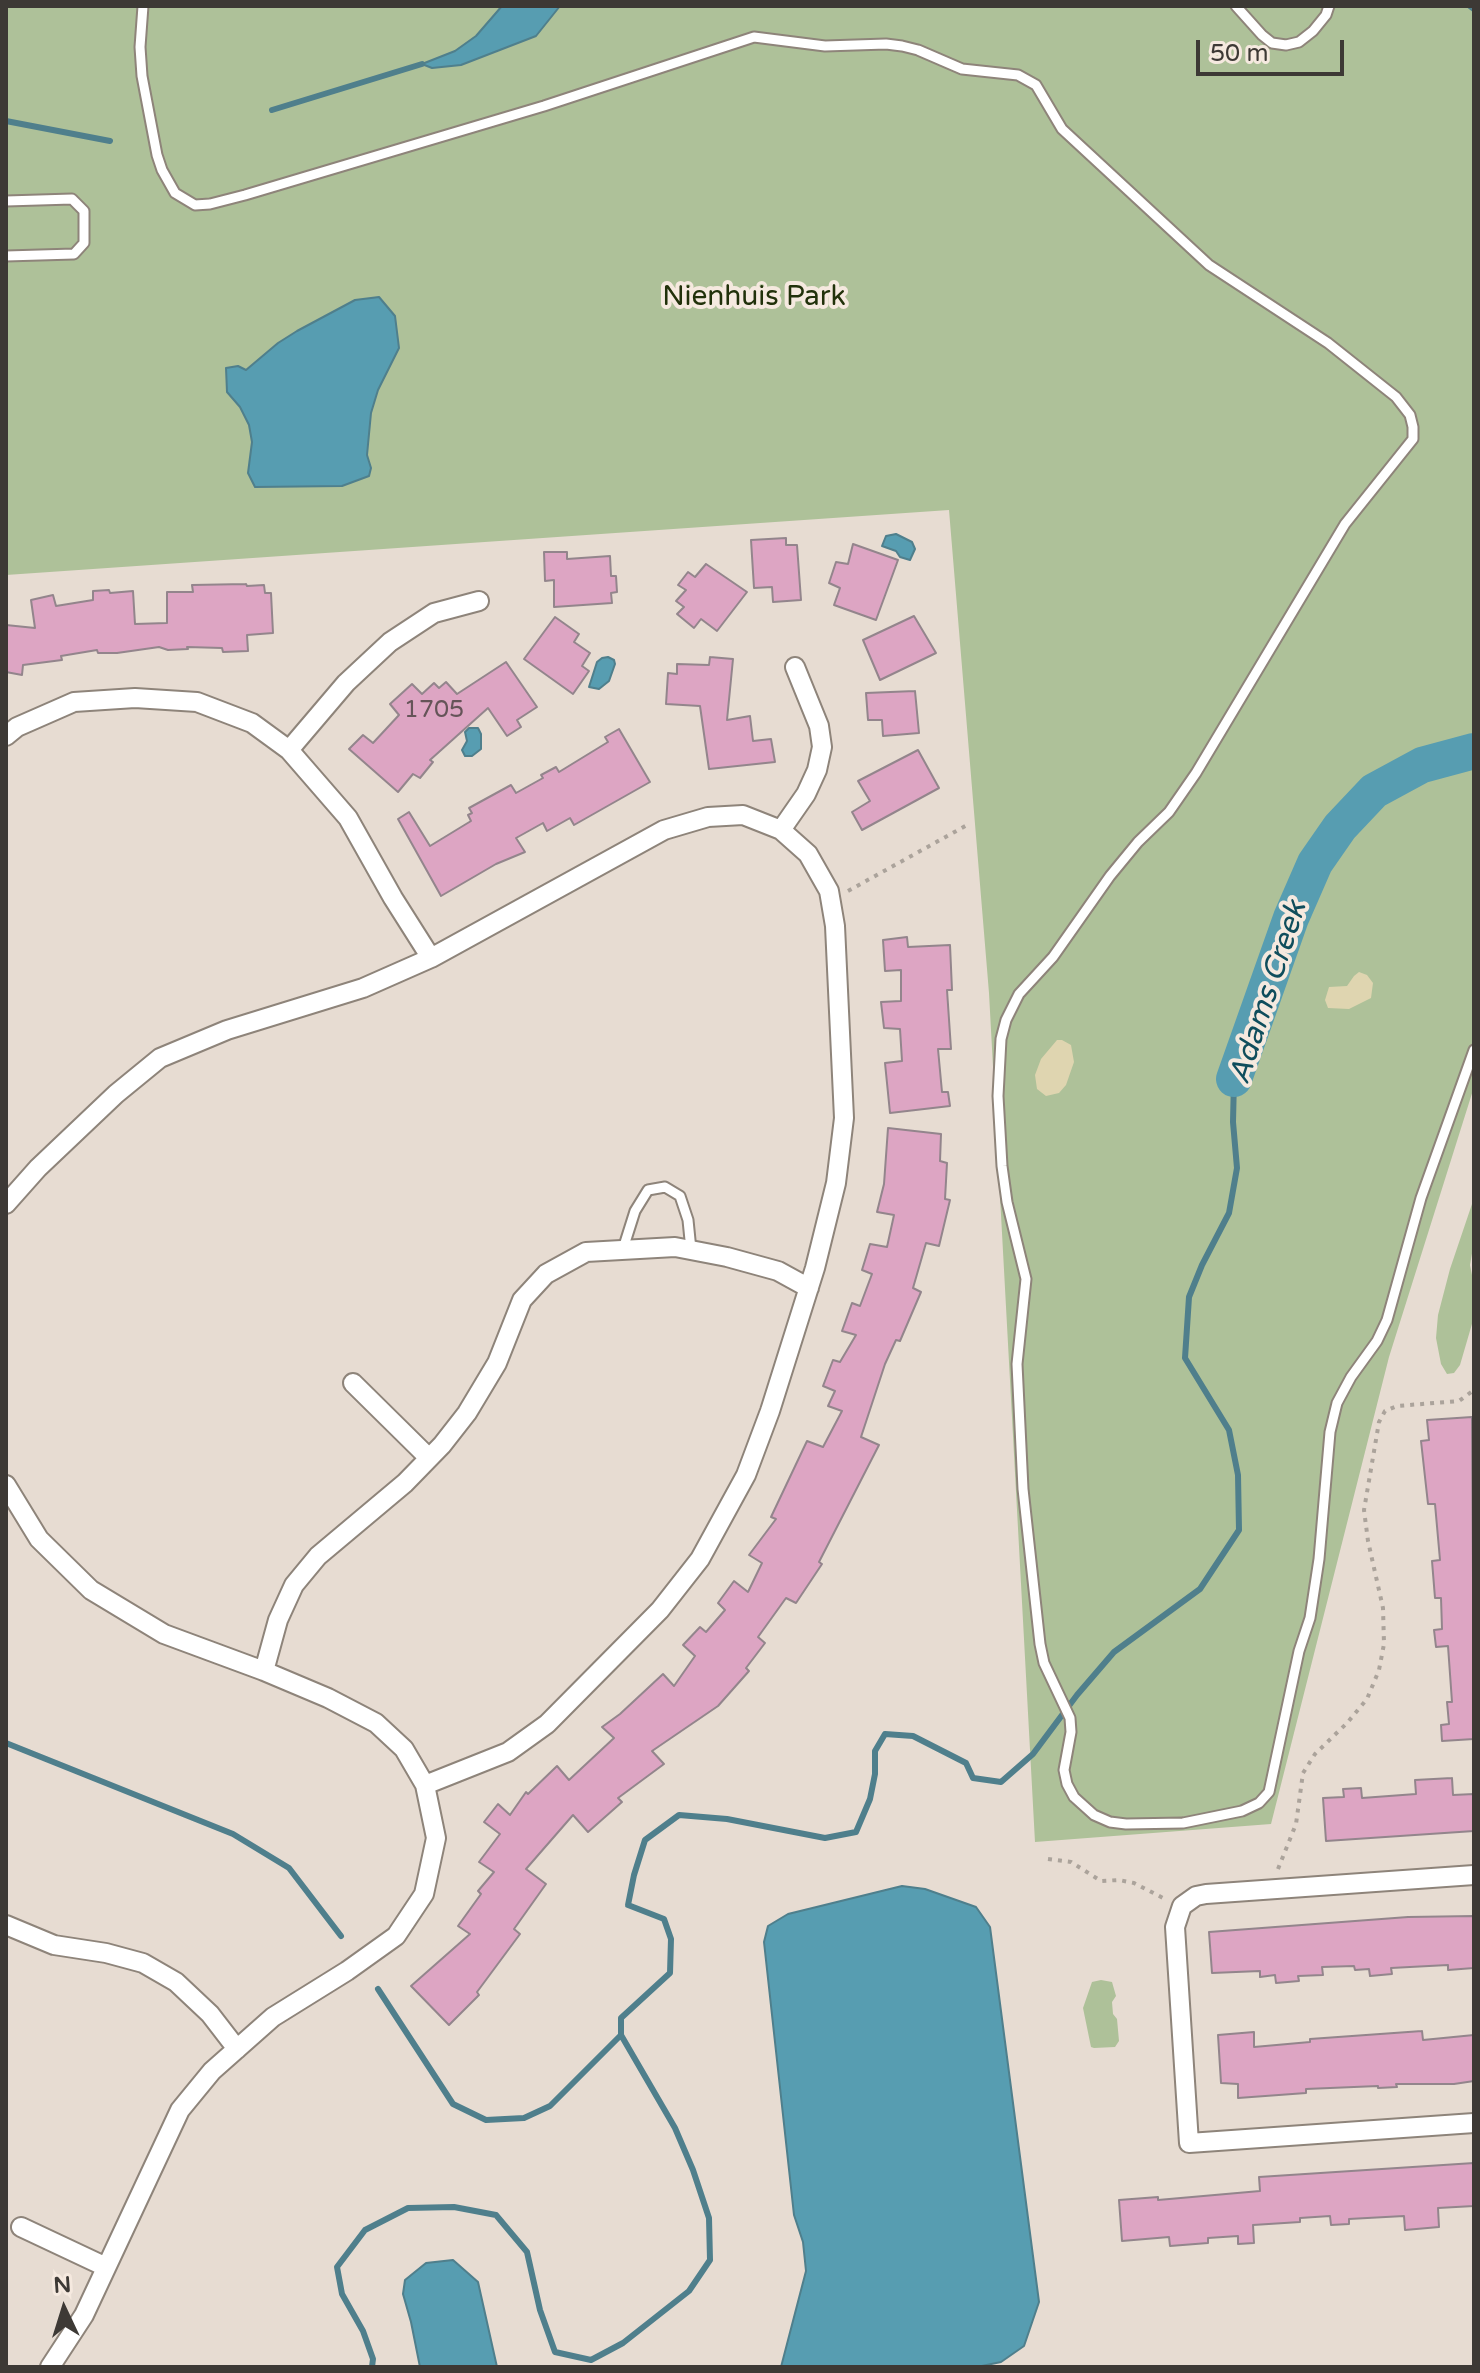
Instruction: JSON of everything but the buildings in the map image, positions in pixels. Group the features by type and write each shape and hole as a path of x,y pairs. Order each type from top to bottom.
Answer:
{"street":[{"path":"289,750 346,683 390,642 434,613 479,601"},
{"path":"781,830 806,794 817,770 822,747 819,726 795,667"},
{"path":"6,736 17,727 74,702 135,698 197,702 252,723 289,750 348,818 431,958"},
{"path":"6,1204 38,1168 116,1094 160,1058 227,1030 363,988 431,958 664,830 708,817 743,815 781,830 808,854 829,891 835,926 844,1118 836,1183 809,1288 746,1475 700,1559 660,1610 547,1724 508,1752 425,1785"},
{"path":"264,1671 278,1620 294,1585 318,1556 405,1483 467,1413 497,1363 522,1300 546,1274 586,1252 675,1247 778,1271 809,1288"},
{"path":"353,1383 429,1458"},
{"path":"6,1485 39,1539 91,1590 164,1634 264,1671 328,1698 376,1723 404,1749 425,1785 436,1838 424,1894 396,1936 273,2017 212,2071 180,2110 84,2315 50,2367"},
{"path":"1474,1875 1206,1894 1174,1902 1189,2143 1474,2123"},
{"path":"6,1925 54,1945 106,1953 143,1963 176,1982 210,2014 237,2049"},
{"path":"21,2227 106,2267"}],"lane":[{"path":"143,6 140,47 142,76 157,155 175,193 195,205 245,195 544,106 754,37 817,45 894,45 918,50 962,69 1018,75 1036,85 1062,129 1209,265 1328,343 1396,397 1410,415 1413,439 1345,524 1188,785 1169,812 1138,842 1110,876 1053,957 1019,994 1006,1020 1001,1039 999,1123 1007,1202 1026,1279 1017,1364 1023,1489 1040,1644 1050,1678 1070,1718 1071,1732 1064,1770 1067,1784 1084,1807 1110,1822 1148,1825 1205,1820 1242,1811 1259,1803 1269,1792 1299,1651 1310,1618 1319,1559 1330,1432 1337,1403 1387,1320 1425,1186 1474,1050"},
{"path":"1236,6 1272,43 1286,45 1299,42 1313,31 1329,6"},
{"path":"6,201 72,199 84,211 84,243 74,254 6,256"},
{"path":"623,1249 635,1211 648,1190 665,1187 680,1196 688,1220 691,1250"}],"path":[{"path":"848,891 969,824"},
{"path":"1278,1869 1296,1824 1303,1773 1315,1754 1367,1699 1379,1670 1384,1644 1383,1608 1364,1510 1379,1422 1385,1411 1397,1406 1459,1401 1474,1390"},
{"path":"1048,1859 1071,1862 1101,1881 1134,1883 1174,1902"}],"green space":[{"name":"Nienhuis Park","path":"6,6 1474,6 1474,1087 1389,1357 1271,1824 1035,1842 989,993 949,510 6,575"},
{"path":"1474,1179 1474,1242 1470,1265 1474,1285 1474,1317 1460,1365 1454,1373 1447,1374 1441,1364 1436,1338 1438,1315 1472,1204"},
{"path":"1092,1982 1112,1982 1116,1996 1112,2002 1119,2041 1115,2047 1091,2047 1083,2008"}],"sand":[{"path":"1359,972 1367,975 1373,983 1371,998 1349,1009 1328,1008 1325,1000 1329,987 1347,986"},
{"path":"1057,1040 1071,1045 1074,1062 1066,1085 1059,1093 1046,1096 1037,1089 1035,1075 1041,1059"}],"water":[{"path":"502,6 560,6 536,36 461,65 432,68 422,64 455,51 476,36"},
{"path":"379,297 395,316 399,348 378,390 371,413 367,455 371,468 369,476 342,486 255,487 248,473 252,442 249,425 240,407 227,392 226,368 238,366 246,370 297,331 355,300"},
{"path":"896,534 912,542 915,549 910,560 882,546 886,536"},
{"path":"608,657 615,664 609,681 599,689 589,687 597,662"},
{"path":"469,728 478,728 481,749 472,756 465,756 462,750 467,741 465,732"},
{"path":"902,1886 925,1889 976,1907 990,1927 1039,2302 1024,2346 1001,2362 977,2367 781,2367 806,2271 803,2242 794,2215 764,1942 768,1926 788,1914"},
{"path":"453,2260 478,2282 497,2367 420,2367 403,2294 405,2280 426,2263"}],"waterway":[{"path":"1470,6 1474,9"},
{"path":"272,110 422,64"},
{"path":"6,121 110,141"},
{"name":"Adams Creek","path":"1234,1079 1291,918 1315,863 1340,827 1374,791 1422,765 1474,751"},
{"name":"Adams Creek","path":"372,2367 373,2359 363,2331 342,2294 337,2267 365,2230 408,2208 454,2207 496,2215 527,2252 540,2310 555,2352 591,2360 623,2343 689,2291 710,2260 709,2218 693,2170 675,2128 621,2035 621,2018 670,1973 671,1939 664,1919 628,1905 645,1840 679,1815 727,1819 825,1838 856,1832 870,1799 875,1751 885,1734 913,1736 966,1763 973,1778 1001,1782 1033,1754 1114,1652 1200,1589 1239,1530 1238,1475 1229,1430 1185,1358 1189,1297 1229,1213 1237,1168 1233,1122 1234,1079"},
{"path":"6,1743 233,1834 289,1868 341,1936"},
{"path":"378,1989 453,2104 486,2120 524,2118 550,2106 621,2035"}]}
